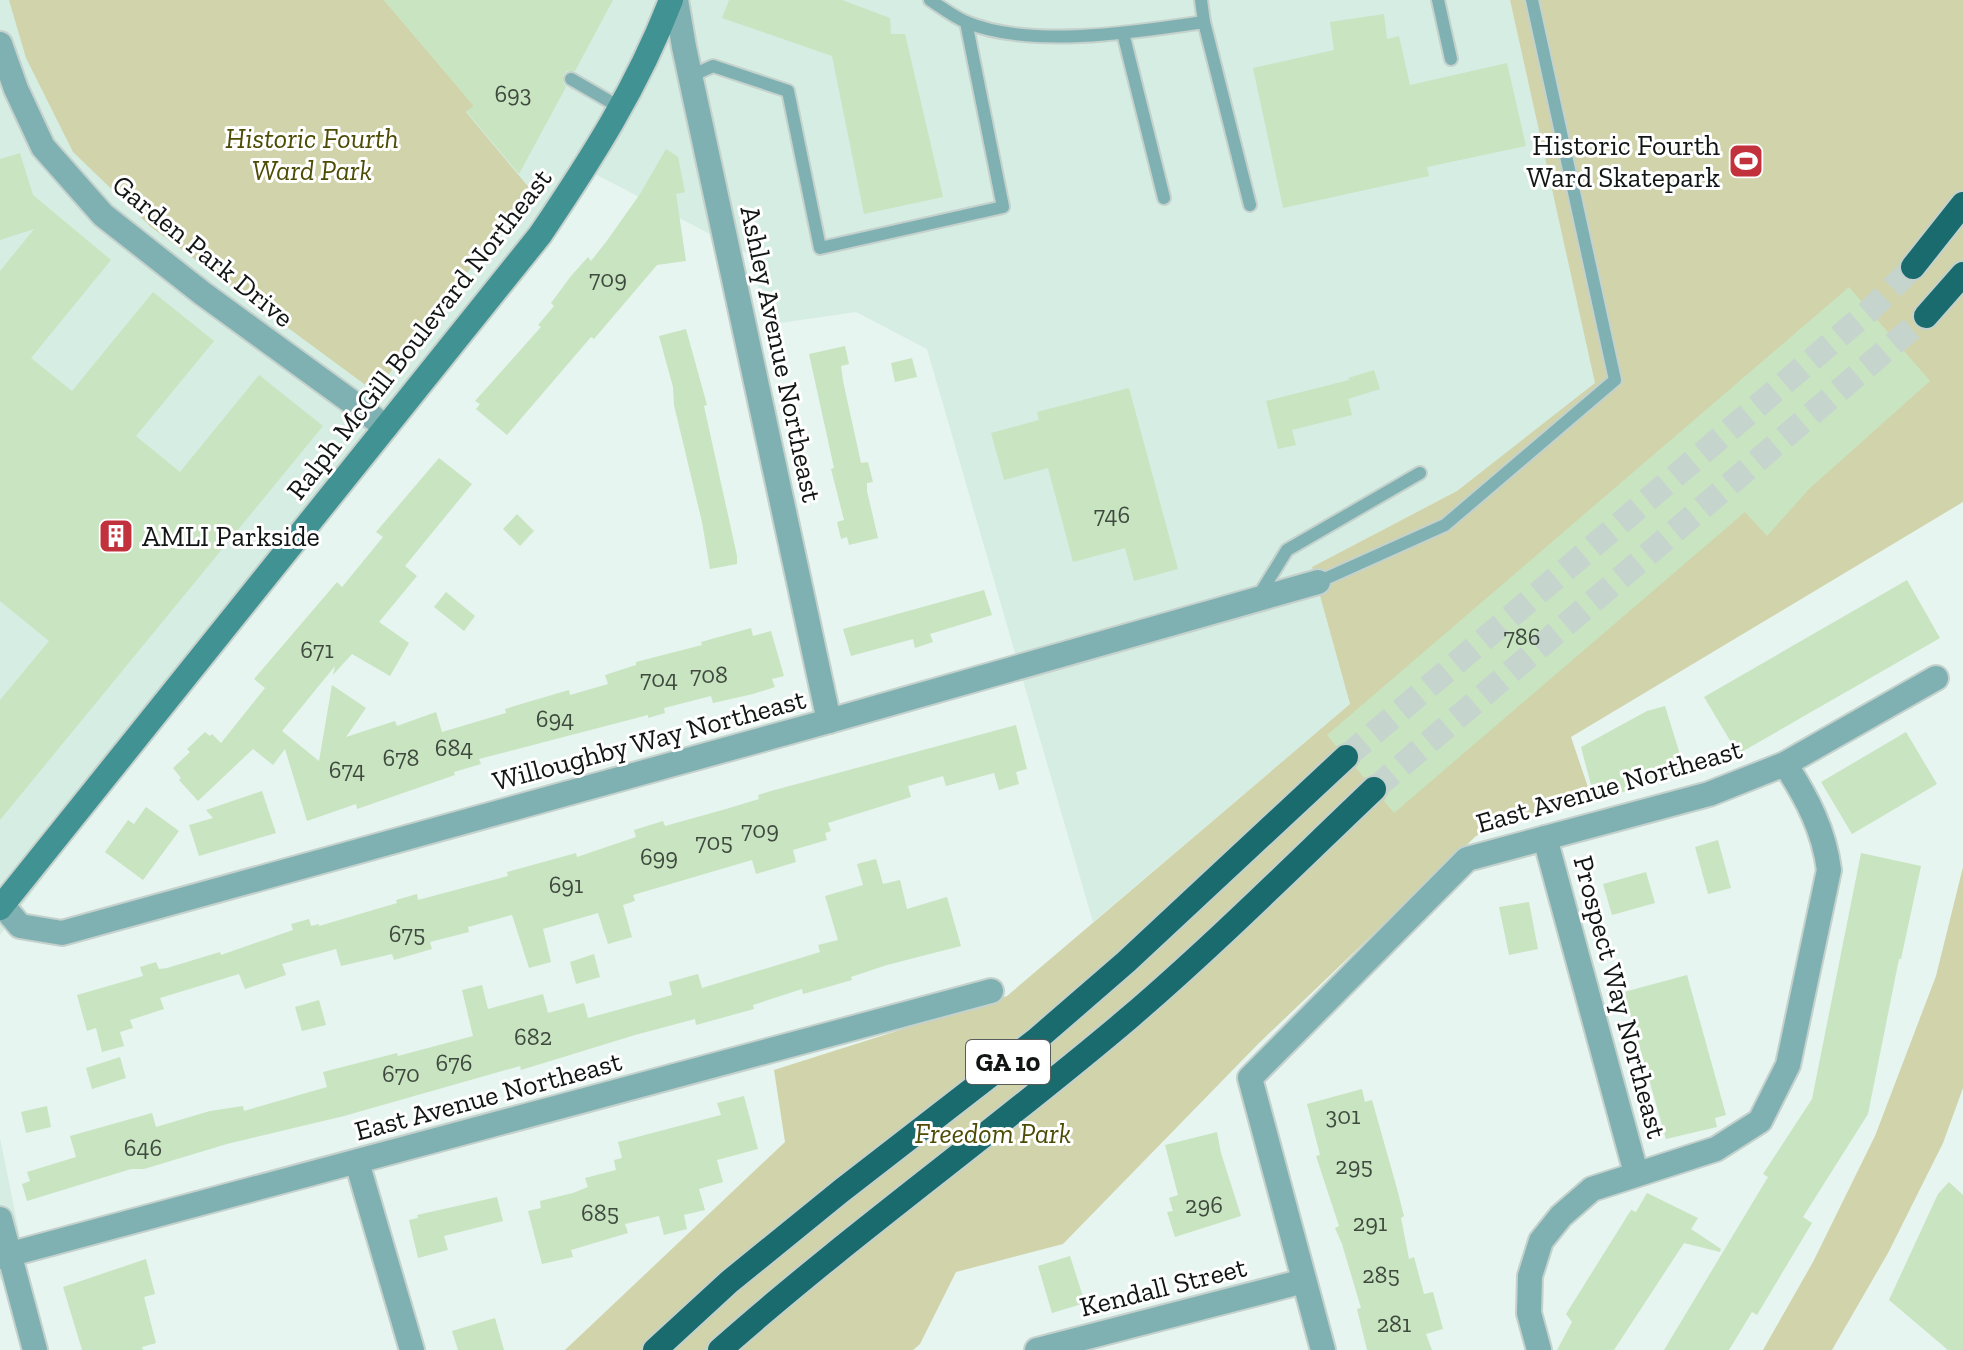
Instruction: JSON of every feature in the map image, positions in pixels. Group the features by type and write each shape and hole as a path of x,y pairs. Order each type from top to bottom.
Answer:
{"highway":[{"path":"1913,267 1963,204"},
{"path":"1963,274 1926,316 1963,295"},
{"name":"GA 10","path":"655,1350 729,1282 1036,1040 1137,952 1346,757"},
{"name":"GA 10","path":"720,1350 865,1228 1132,1015 1374,789"}],"main road":[{"name":"Ralph McGill Boulevard Northeast","path":"2,907 540,235 602,143 674,0"}],"street":[{"name":"Ashley Avenue Northeast","path":"674,0 829,721"},
{"name":"Garden Park Drive","path":"0,44 8,96 43,147 103,215 202,293 386,427"},
{"name":"Willoughby Way Northeast","path":"2,907 20,926 62,933 1318,582"},
{"name":"East Avenue Northeast","path":"1304,1281 1250,1078 1467,859 1709,794 1785,764 1936,678"},
{"path":"1539,1350 1529,1313 1530,1276 1541,1241 1561,1216 1592,1189 1716,1149 1760,1121 1788,1065 1829,870 1826,845 1812,809 1785,764"},
{"name":"Prospect Way Northeast","path":"1545,838 1636,1173"},
{"name":"East Avenue Northeast","path":"5,1256 991,991"},
{"path":"357,1162 412,1350"},
{"path":"0,1219 5,1256 35,1350"},
{"path":"1304,1281 1323,1350"},
{"name":"Kendall Street","path":"1037,1350 1304,1281"}],"lane":[{"path":"930,0 966,22 1015,36 1123,33 1204,22"},
{"path":"1201,0 1250,205"},
{"path":"1438,0 1451,59"},
{"path":"1318,582 1445,525 1615,380 1532,0"},
{"path":"691,76 713,66 788,91 820,248 1003,207 966,22"},
{"path":"1123,33 1164,198"},
{"path":"571,79 621,108"},
{"path":"1256,600 1287,550 1420,473"}],"shaded area":[{"path":"0,0 1510,0 1596,383 1457,491 1312,567 1350,704 1093,922 927,349 856,312 766,325 752,256 578,165 0,935"},
{"path":"0,1138 27,1272 0,1280"}],"green space":[{"name":"Historic Fourth Ward Park","path":"9,0 384,0 474,106 466,112 531,190 375,392 151,227 73,152 26,58"},
{"name":"Freedom Park","path":"1510,0 1963,0 1963,502 1571,737 1591,796 1476,836 1259,1043 1063,1244 956,1272 920,1344 913,1350 565,1350 785,1142 774,1070 1007,996 1350,704 1312,567 1457,491 1595,383"},
{"path":"1963,867 1963,1088 1943,1143 1888,1253 1832,1350 1763,1350 1813,1262 1875,1136 1936,976"}],"building":[{"path":"384,0 613,0 575,71 567,71 563,75 566,87 519,174 466,111 474,106"},
{"path":"729,0 842,0 890,18 891,34 905,34 943,197 864,214 832,56 722,18"},
{"path":"1384,14 1387,39 1399,36 1410,85 1507,63 1526,146 1427,167 1429,176 1283,208 1253,68 1334,50 1330,22"},
{"path":"666,149 678,157 685,192 676,194 686,261 657,265 507,435 476,409 480,404 475,401 541,327 538,325 554,306 551,303 571,276 588,257 591,261 606,242 640,194"},
{"name":"AMLI Parkside","path":"20,153 33,195 111,260 31,358 72,391 153,292 214,341 136,436 180,472 259,375 323,426 0,820 0,700 49,641 0,601 0,271 34,229 0,240 0,159"},
{"path":"1849,287 1930,381 1809,489 1767,536 1745,512 1394,813 1384,801 1389,792 1385,779 1377,774 1364,778 1356,768 1360,761 1357,747 1350,743 1336,746 1327,735"},
{"path":"686,329 707,405 704,406 737,556 737,564 710,569 674,405 673,387 659,336"},
{"path":"845,346 849,364 841,366 843,381 861,463 868,462 873,482 867,483 867,491 878,538 849,545 847,537 841,539 837,522 844,520 809,354"},
{"path":"912,358 917,377 895,382 891,363"},
{"path":"1374,370 1380,389 1348,399 1352,415 1292,430 1296,445 1278,449 1266,401 1349,380"},
{"path":"1129,388 1178,569 1134,581 1125,548 1073,562 1048,468 1004,480 991,433 1039,420 1037,412"},
{"path":"439,458 472,484 405,566 417,576 379,622 409,643 390,676 352,654 333,675 335,666 282,731 319,761 332,685 366,708 346,737 395,721 397,726 436,712 442,732 569,690 570,695 608,684 605,675 636,665 636,662 702,645 701,642 751,628 753,636 771,631 784,676 772,679 775,687 753,694 713,703 711,696 664,708 665,713 648,718 648,715 479,759 481,764 454,772 455,775 357,809 356,804 307,821 285,749 273,765 253,749 198,801 179,780 181,778 173,768 205,732 221,743 265,688 254,679 337,582 342,587 383,537 376,532"},
{"path":"517,514 534,531 520,546 503,529"},
{"path":"1907,580 1940,638 1738,754 1704,697"},
{"path":"984,590 992,615 930,634 933,642 915,648 913,639 851,656 843,629"},
{"path":"446,592 475,616 464,631 434,607"},
{"path":"1665,706 1686,774 1595,800 1581,747 1647,711"},
{"path":"1016,725 1027,769 1016,772 1019,784 999,790 994,773 946,786 943,776 908,786 911,797 828,823 831,831 825,833 827,840 793,850 796,862 756,874 752,860 633,895 635,901 623,905 632,937 608,944 598,913 543,929 551,962 529,968 512,915 468,927 469,932 430,942 432,949 394,960 392,954 341,966 336,949 282,964 286,975 245,989 239,974 160,998 164,1009 130,1020 133,1028 120,1032 124,1046 102,1052 96,1028 87,1031 77,995 143,976 140,967 156,962 159,969 167,968 220,952 221,955 293,930 291,924 309,919 311,926 319,926 417,894 418,900 508,876 507,872 576,853 577,857 636,837 634,830 663,821 665,826 759,799 758,795 771,791"},
{"path":"1906,732 1937,784 1852,834 1821,782"},
{"path":"262,791 276,833 199,856 189,825 213,818 206,810"},
{"path":"146,807 179,831 143,880 105,852 128,820 134,824"},
{"path":"1718,840 1731,888 1708,894 1695,847"},
{"path":"1861,853 1921,866 1868,1114 1803,1217 1812,1223 1757,1315 1752,1312 1729,1350 1664,1350 1768,1177 1763,1174 1812,1099"},
{"path":"876,859 883,884 900,880 907,909 947,897 961,946 887,965 851,977 852,980 803,994 802,989 753,1005 754,1009 696,1025 695,1019 521,1070 520,1066 144,1169 131,1169 27,1201 22,1184 30,1181 27,1172 76,1157 70,1136 152,1113 156,1127 210,1111 243,1106 244,1111 327,1087 323,1072 473,1036 462,990 482,985 488,1009 543,994 548,1013 584,1003 588,1018 672,995 669,982 698,974 702,988 820,952 818,945 838,940 825,896 863,885 857,864"},
{"path":"1646,872 1655,903 1612,915 1603,884"},
{"path":"1529,902 1538,949 1509,955 1499,907"},
{"path":"594,954 600,977 576,984 570,962"},
{"path":"1687,975 1726,1115 1715,1118 1717,1127 1666,1139 1624,992"},
{"path":"319,1000 326,1025 302,1031 295,1007"},
{"path":"120,1057 126,1078 92,1089 86,1068"},
{"path":"1362,1089 1365,1102 1372,1100 1396,1185 1404,1216 1401,1218 1409,1259 1414,1257 1424,1294 1433,1292 1443,1329 1426,1334 1432,1350 1367,1350 1357,1309 1361,1308 1335,1228 1339,1226 1316,1156 1320,1155 1307,1104"},
{"path":"744,1096 758,1149 717,1160 723,1182 699,1189 705,1210 684,1215 687,1229 664,1235 659,1216 625,1224 628,1233 571,1250 573,1257 542,1264 528,1211 541,1208 540,1201 588,1187 585,1178 616,1170 614,1160 622,1158 618,1142 721,1115 717,1103"},
{"path":"47,1106 51,1127 26,1133 21,1112"},
{"path":"1217,1132 1241,1216 1175,1237 1167,1212 1173,1211 1169,1198 1178,1195 1165,1145"},
{"path":"1949,1182 1963,1195 1963,1350 1948,1350 1889,1300 1938,1194"},
{"path":"1647,1193 1698,1218 1691,1229 1721,1249 1720,1252 1684,1243 1614,1350 1557,1350 1572,1322 1566,1314 1631,1210 1636,1212"},
{"path":"497,1197 503,1221 444,1236 448,1250 418,1258 409,1220 418,1218 417,1215"},
{"path":"1070,1256 1085,1303 1052,1313 1038,1266"},
{"path":"146,1259 155,1294 144,1297 156,1343 142,1347 143,1350 82,1350 63,1287"},
{"path":"495,1318 504,1350 458,1350 452,1331"}],"tunnel":[{"path":"1346,757 1870,310 1913,267"},
{"path":"1374,789 1926,316"}],"place":[{"name":"Historic Fourth Ward Skatepark","path":"1746,161"},
{"name":"AMLI Parkside","path":"116,536"}]}
